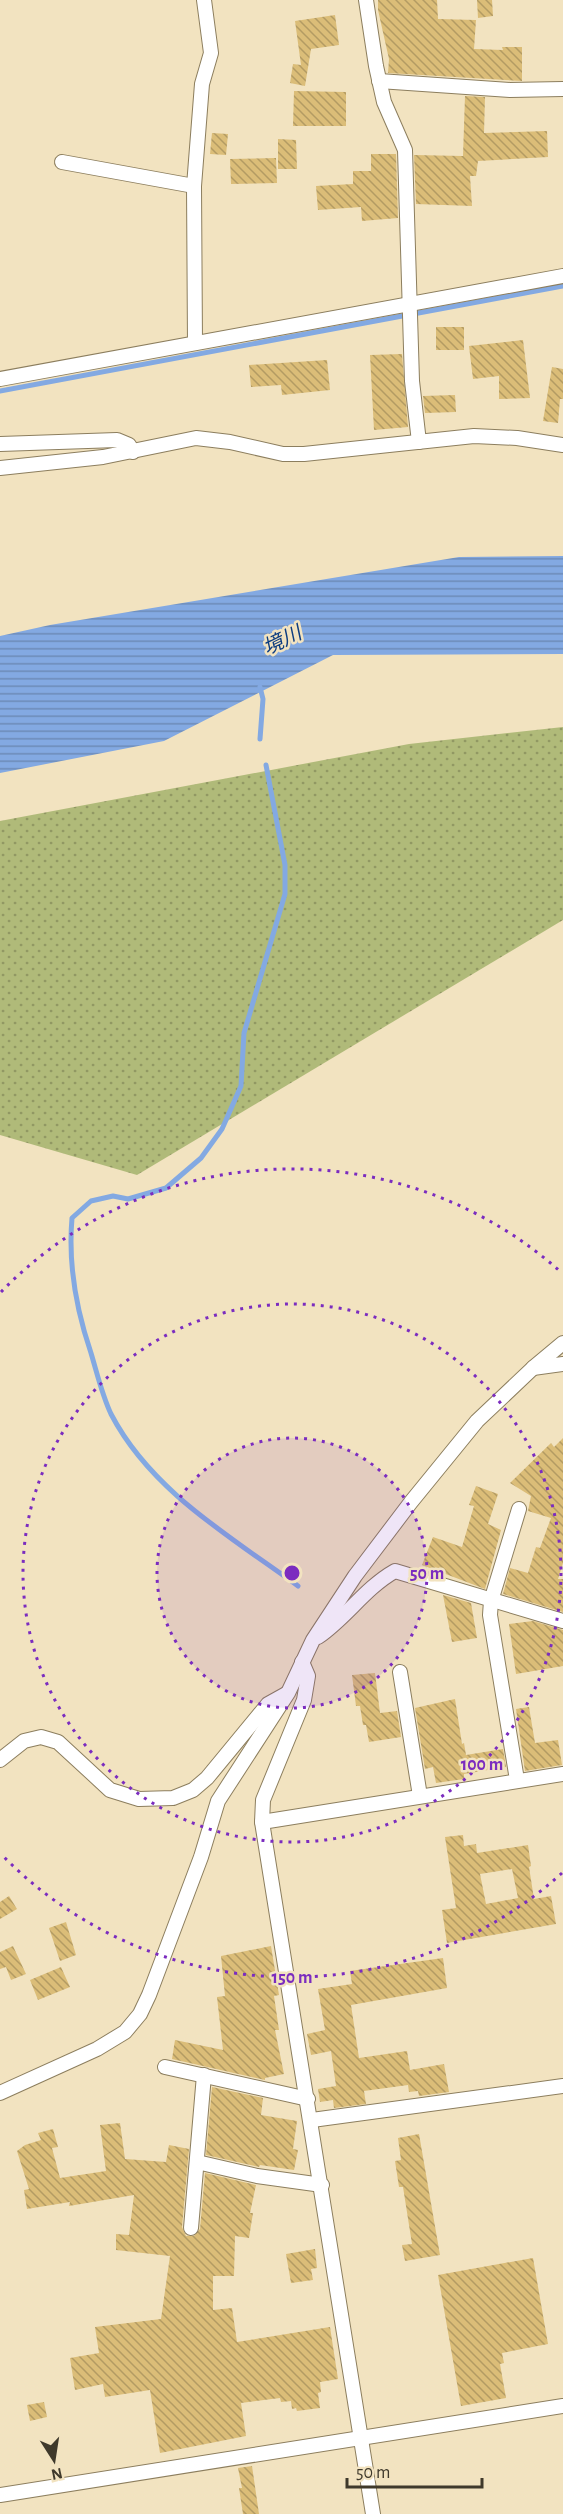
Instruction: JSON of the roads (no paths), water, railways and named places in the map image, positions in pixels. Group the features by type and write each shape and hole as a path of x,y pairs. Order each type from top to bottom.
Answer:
{"street":[{"path":"195,343 194,186 202,84 211,53 204,0"},
{"path":"366,0 379,81 388,113 405,150 412,381 419,442"},
{"path":"379,81 510,90 563,89"},
{"path":"62,162 194,186"},
{"path":"0,378 195,343 410,312 563,276"},
{"path":"0,468 66,462 133,452 196,438 230,442 283,454 304,454 474,436 517,438 563,445"},
{"path":"0,444 117,440 129,445 133,452"},
{"path":"0,2093 97,2049 125,2032 140,2014 197,1867 218,1801 288,1694 313,1640 355,1576 477,1421 563,1343"},
{"path":"533,1368 563,1364"},
{"path":"517,1780 490,1615 491,1600 519,1509"},
{"path":"313,1640 332,1627 380,1580 395,1571 563,1621"},
{"path":"302,1662 308,1676 304,1700 263,1800 262,1822 312,2120 373,2514"},
{"path":"400,1672 420,1796"},
{"path":"0,1760 24,1741 41,1737 57,1742 110,1790 140,1798 173,1798 193,1790 207,1778 268,1704 288,1694"},
{"path":"262,1822 563,1774"},
{"path":"165,2067 308,2099"},
{"path":"191,2228 204,2075"},
{"path":"312,2120 563,2086"},
{"path":"197,2162 257,2176 322,2185"},
{"path":"0,2495 563,2406"}],"water":[{"name":"境川","path":"563,556 563,654 333,655 164,741 0,773 0,636 50,625 459,557"}],"waterway":[{"path":"0,391 563,286"},
{"path":"260,687 263,699 260,739"},
{"path":"266,765 285,865 285,894 244,1033 241,1086 222,1129 201,1158 166,1188 128,1199 113,1196 91,1201 72,1218 71,1252 77,1303 100,1384 111,1414 128,1441 148,1466 194,1510 298,1586"}]}
